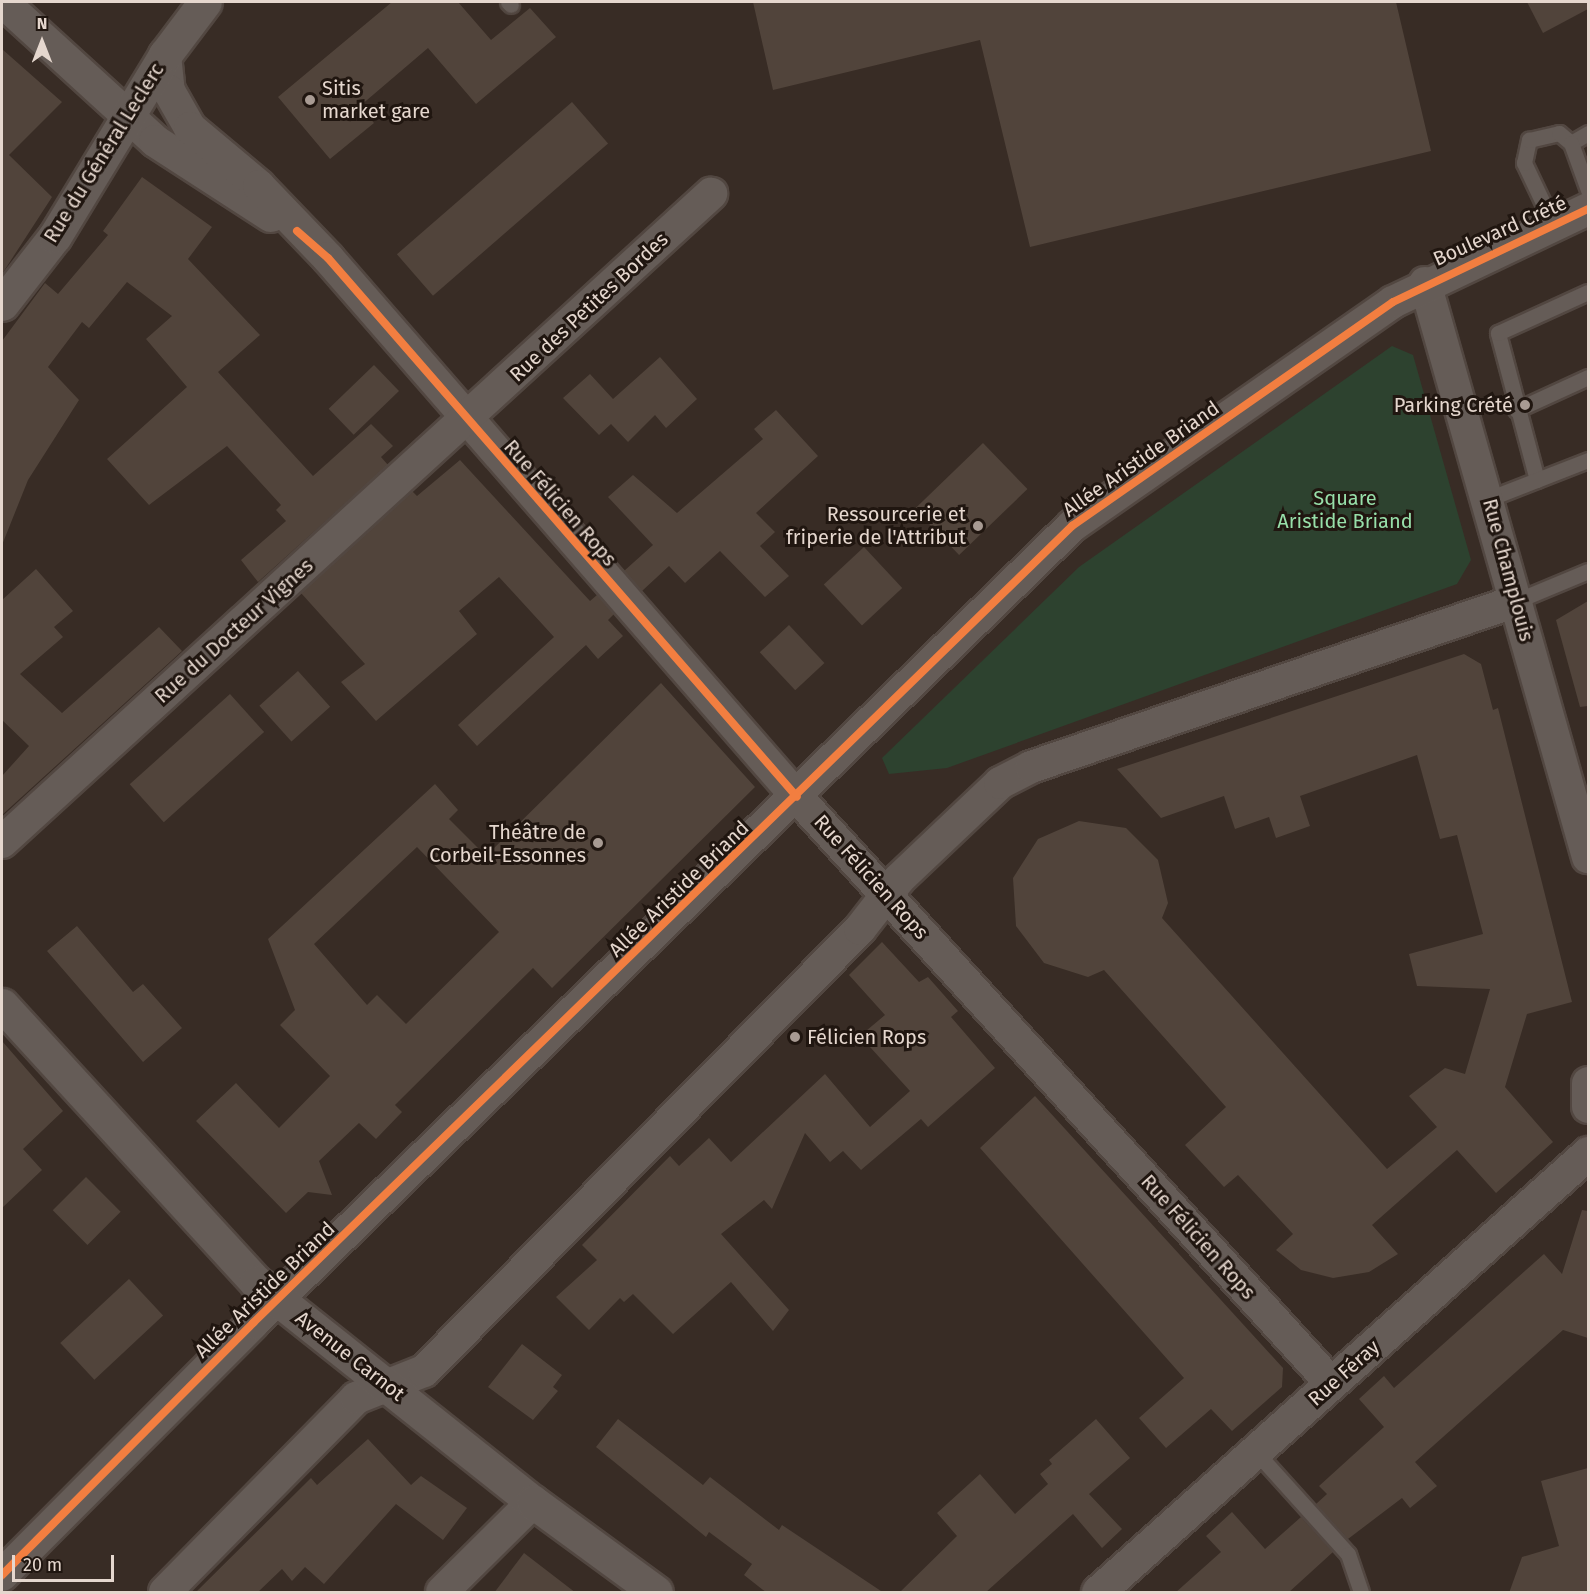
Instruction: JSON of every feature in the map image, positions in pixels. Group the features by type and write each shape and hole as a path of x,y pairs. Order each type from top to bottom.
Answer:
{"main road":[{"name":"Rue du Général Leclerc","path":"2,304 55,236 165,55 205,2"},
{"name":"Avenue Carnot","path":"2,1005 277,1299 533,1502 656,1593"},
{"path":"1588,1083 1588,1106"},
{"name":"Rue Féray","path":"1098,1593 1588,1153"}],"street":[{"name":"Rue Félicien Rops","path":"3,2 128,116 214,182 297,231"},
{"name":"Rue Félicien Rops","path":"165,55 169,91 190,128 259,186 297,231 328,258 466,420 797,797 1332,1384"},
{"name":"Rue des Petites Bordes","path":"466,420 711,194"},
{"name":"Boulevard Crété","path":"1425,283 1588,209"},
{"name":"Rue Champlouis","path":"1425,283 1588,857"},
{"name":"Allée Aristide Briand","path":"2,1575 277,1299 797,797 1072,526 1425,283"},
{"name":"Rue du Docteur Vignes","path":"2,842 466,420"},
{"path":"165,1593 356,1398 424,1371 888,895 899,879 1015,774 1516,602"},
{"path":"442,1593 533,1502"}],"lane":[{"path":"1553,224 1523,150 1542,133 1559,133 1571,143 1588,190"},
{"path":"1571,143 1588,133"},
{"path":"1537,480 1516,410 1498,333 1588,292"},
{"path":"1516,410 1588,377"},
{"path":"1488,499 1588,460"},
{"path":"1516,602 1588,571"},
{"path":"1256,1452 1348,1554 1361,1593"}],"green space":[{"name":"Square Aristide Briand","path":"1392,346 1413,355 1471,560 1457,584 947,768 889,774 882,758 1079,567"}],"building":[{"path":"392,2 458,2 491,40 530,8 556,37 476,104 428,48 360,106 374,123 330,159 278,97"},
{"path":"753,2 1396,2 1431,151 1030,247 980,40 773,90"},
{"path":"1527,2 1588,2 1588,9 1543,33"},
{"path":"2,49 62,102 9,155 52,197 2,274"},
{"path":"572,102 608,144 433,296 397,254"},
{"path":"142,177 212,227 188,259 260,335 218,372 313,476 371,424 393,446 381,457 388,465 258,582 241,560 286,521 276,510 281,505 227,446 149,505 107,459 187,387 146,339 172,316 127,282 89,328 82,322 48,367 79,400 28,480 2,545 2,341 45,283 58,294 108,235 103,231"},
{"path":"660,357 697,399 666,428 655,415 628,442 611,424 599,435 563,398 590,374 613,399"},
{"path":"374,365 399,391 354,435 329,409"},
{"path":"776,410 818,456 756,513 775,532 760,546 789,576 765,597 720,551 685,583 669,566 642,591 624,571 653,545 608,497 633,475 677,513 763,439 754,429"},
{"path":"983,443 1027,489 959,555 915,509"},
{"path":"460,460 590,601 597,595 614,614 608,620 623,636 598,659 586,645 477,746 458,725 554,637 499,577 459,611 477,634 376,721 341,682 365,664 301,593 412,491 417,496"},
{"path":"864,547 902,588 862,625 824,585"},
{"path":"36,569 73,611 54,627 63,637 20,674 62,713 159,627 182,651 2,815 2,776 29,746 2,720 2,600"},
{"path":"1588,601 1588,706 1580,707 1556,620"},
{"path":"789,625 824,663 795,690 760,652"},
{"path":"1464,654 1481,664 1493,710 1498,708 1572,1002 1527,1014 1505,1087 1553,1142 1496,1193 1457,1150 1372,1225 1398,1254 1369,1272 1333,1278 1301,1270 1276,1250 1293,1234 1238,1175 1224,1187 1185,1145 1226,1107 1104,970 1088,977 1044,963 1016,926 1013,878 1038,839 1079,821 1126,828 1158,860 1168,903 1162,918 1387,1169 1437,1127 1409,1096 1445,1068 1465,1074 1490,989 1417,986 1409,954 1483,934 1457,835 1440,839 1417,755 1300,796 1310,826 1276,838 1269,817 1235,829 1224,796 1161,818 1117,769"},
{"path":"298,671 330,707 291,741 259,706"},
{"path":"661,683 755,787 552,988 533,968 395,1105 402,1112 376,1139 359,1123 319,1161 332,1195 308,1192 286,1213 196,1121 236,1083 279,1128 330,1076 280,1025 295,1010 268,939 435,784 458,810 449,819 486,856","holes":["417,847 499,932 406,1024 377,995 367,1005 314,944"]},
{"path":"230,694 264,732 164,822 130,784"},
{"path":"77,926 133,992 143,984 182,1028 143,1062 47,951"},
{"path":"882,942 919,982 928,977 958,1011 951,1017 995,1068 928,1127 921,1119 861,1170 843,1151 830,1162 805,1133 772,1209 764,1200 721,1234 789,1310 773,1331 731,1282 673,1334 633,1294 624,1302 620,1298 589,1330 556,1297 597,1260 582,1245 670,1156 679,1166 709,1138 731,1162 825,1074 870,1127 910,1091 860,1036 885,1015 849,975"},
{"path":"2,1041 63,1111 23,1149 42,1170 2,1208"},
{"path":"1035,1096 1283,1368 1282,1387 1232,1431 1211,1409 1166,1448 1139,1418 1184,1378 980,1148"},
{"path":"86,1177 121,1212 87,1245 53,1210"},
{"path":"1582,1210 1588,1211 1588,1338 1563,1330 1415,1462 1437,1486 1410,1508 1402,1498 1348,1539 1316,1504 1327,1494 1319,1486 1384,1427 1359,1399 1384,1376 1394,1388 1544,1254 1562,1274"},
{"path":"129,1279 163,1316 94,1380 60,1343"},
{"path":"522,1344 562,1375 553,1387 558,1391 533,1420 488,1387"},
{"path":"618,1419 703,1485 710,1477 779,1530 782,1525 884,1593 767,1593 744,1575 752,1564 709,1532 706,1537 596,1447"},
{"path":"1096,1419 1130,1458 1089,1494 1122,1529 1102,1548 1073,1514 985,1593 899,1593 957,1536 937,1513 980,1474 1015,1514 1048,1484 1040,1474 1052,1464 1049,1460"},
{"path":"368,1439 411,1485 421,1476 467,1508 443,1540 396,1504 324,1584 305,1567 292,1581 282,1569 257,1593 195,1593 311,1478 317,1485"},
{"path":"1588,1468 1588,1593 1509,1593 1522,1557 1559,1546 1541,1481"},
{"path":"1232,1512 1265,1549 1301,1517 1333,1552 1288,1593 1175,1593 1221,1552 1206,1536"},
{"path":"524,1553 576,1593 494,1593"}],"cycle path":[{"path":"2,1575 253,1323 1072,526 1393,302 1588,209"},
{"path":"297,231 328,258 797,797"}],"place":[{"name":"Sitis market gare","path":"310,100"},
{"name":"Parking Crété","path":"1525,405"},
{"name":"Ressourcerie et friperie de l'Attribut","path":"978,526"},
{"name":"Théâtre de Corbeil-Essonnes","path":"598,843"},
{"name":"Félicien Rops","path":"795,1037"}]}
